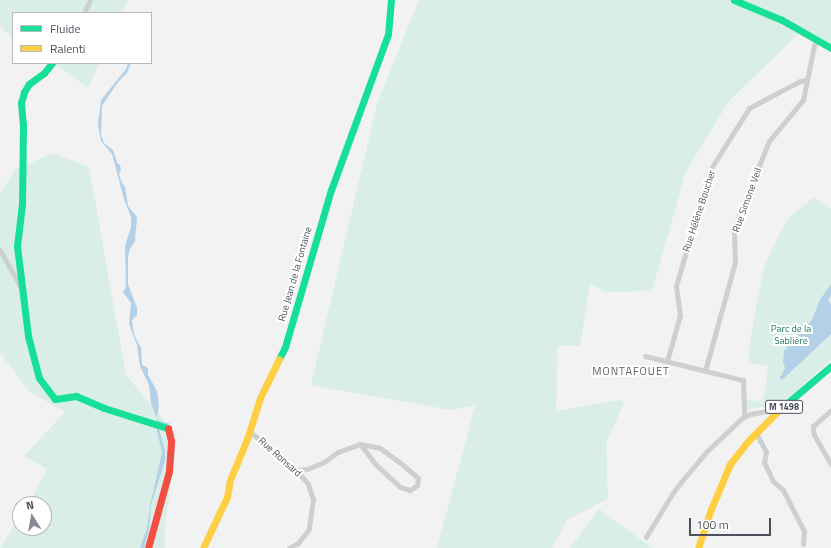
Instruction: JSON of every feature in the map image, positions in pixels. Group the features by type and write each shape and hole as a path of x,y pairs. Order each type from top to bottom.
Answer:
{"street":[{"path":"84,12 90,0"},
{"name":"Rue Jean de la Fontaine","path":"203,548 218,519 227,497 230,480 260,398 285,347 331,190 388,34 391,0"},
{"path":"734,0 782,20 831,48"},
{"name":"Rue Simone Veil","path":"705,370 735,262 734,233 736,224 769,141 801,105 814,46 817,40"},
{"path":"51,64 44,73 29,84 24,92 21,103 23,124 22,204 17,246 28,336 39,378 55,399 76,396 104,408 168,428 171,441 169,471 148,548"},
{"name":"Rue Hélène Boucher","path":"667,361 680,315 676,286 710,170 749,108 801,80 807,80"},
{"path":"0,250 23,290"},
{"path":"645,356 743,380 744,416"},
{"name":"M 1498","path":"698,548 720,484 730,464 756,433 775,414 831,366"},
{"path":"831,410 813,426 814,435 831,465"},
{"path":"646,537 672,494 705,453 744,416 767,411 775,414"},
{"name":"Rue Ronsard","path":"249,430 296,470 308,484 313,499 309,529 298,543 290,548"},
{"path":"756,433 766,452 764,462 773,481 783,490 804,531 803,544"},
{"path":"296,470 307,469 324,462 338,452 360,444 380,448 418,478 417,485 410,490 400,487 376,465 360,444"}],"green space":[{"path":"0,0 128,0 122,12 12,12 12,38 0,26"},
{"path":"419,0 831,0 831,45 799,33 729,101 686,171 652,291 605,292 590,284 580,346 558,346 556,411 618,400 624,402 606,444 608,499 567,520 552,548 437,548 475,406 450,410 311,385 377,104"},
{"path":"55,64 99,64 88,88"},
{"path":"53,153 89,167 126,375 177,436 165,527 165,548 0,548 12,529 12,536 52,536 52,496 33,496 47,469 24,456 65,412 29,391 0,353 0,194 15,170"},
{"name":"Parc de la Sablière","path":"814,197 831,209 831,360 782,403 746,410 745,400 758,401 764,398 768,366 748,363 751,335 762,276 767,260 784,225 790,217"},
{"path":"599,509 625,528 653,548 570,548"}],"water":[{"path":"128,64 131,64 127,73 118,82 102,106 101,135 104,143 113,150 117,163 120,165 121,170 119,174 125,187 128,206 137,217 135,241 128,256 128,284 137,308 137,315 132,320 134,335 141,348 142,365 148,368 148,375 157,391 159,406 157,417 159,421 171,424 158,426 165,451 165,461 151,505 149,529 144,548 140,548 147,528 150,506 162,452 157,431 157,418 151,403 149,385 140,366 137,345 129,324 131,303 123,292 126,287 125,246 131,227 131,217 124,199 112,154 101,141 98,125 101,100 126,69"},
{"path":"831,284 831,294 828,300 831,305 831,334 782,380 780,378 785,368 783,362 784,351 812,320 820,300"}],"traffic: fast":[{"path":"279,359 285,347 331,190 388,34 391,0"},
{"path":"734,0 782,20 831,48"},
{"path":"51,64 44,73 29,84 24,92 21,103 23,124 22,204 17,246 28,336 39,378 55,399 76,396 104,408 168,428"},
{"path":"779,410 831,366"}],"traffic: slow":[{"path":"203,548 227,497 230,480 247,439 260,398 279,359"},
{"path":"698,548 711,509 730,464 748,441 779,410"}],"traffic: jam":[{"path":"148,548 169,471 171,441 168,428"}],"district":[{"name":"MONTAFOUET","path":"631,371"}]}
